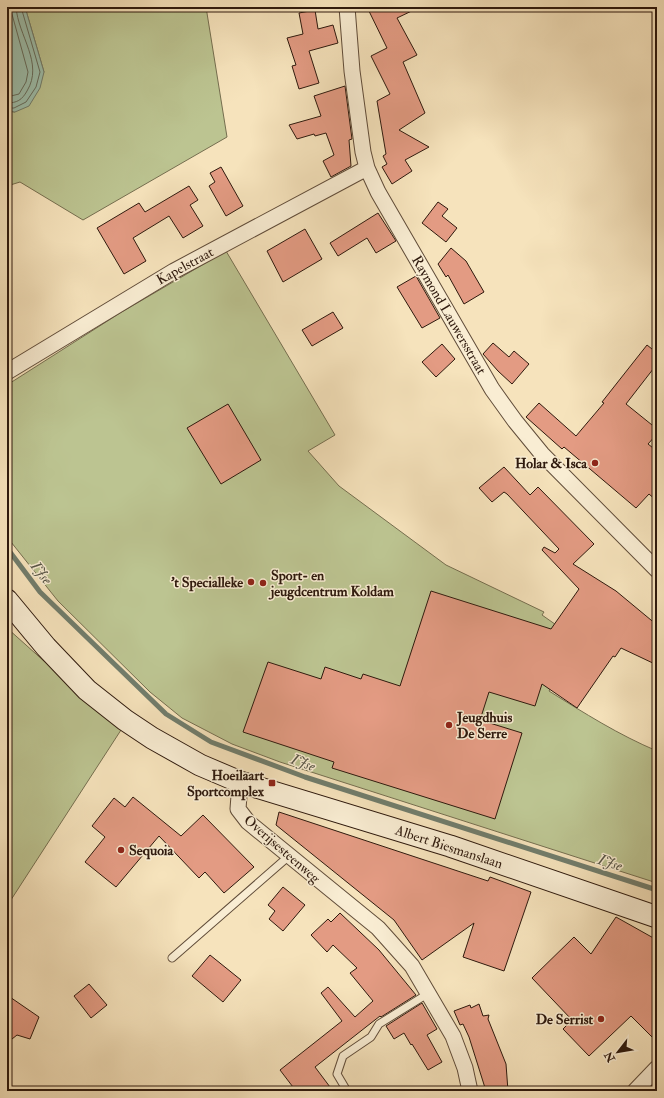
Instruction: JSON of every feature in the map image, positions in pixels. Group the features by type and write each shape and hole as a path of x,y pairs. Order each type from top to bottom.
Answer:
{"main road":[{"path":"7,600 46,647 87,690 125,720 152,738 193,761 240,782"},
{"name":"Albert Biesmanslaan","path":"240,782 450,846 657,917"}],"street":[{"name":"Raymond Lauwersstraat","path":"347,7 347,20 356,100 367,168 387,208 492,389 542,454 657,570"},
{"name":"Kapelstraat","path":"7,372 174,271 367,168"},
{"name":"Overijsesteenweg","path":"240,782 238,809 248,822 378,928 412,966 453,1036 465,1068 470,1091"},
{"path":"635,1091 657,1068"}],"lane":[{"path":"172,958 289,856"},
{"path":"347,1091 337,1074 343,1056 371,1037 379,1024 429,993"}],"green space":[{"path":"25,7 206,7 227,137 83,220 20,182 7,186 7,111 15,112 44,72"},
{"name":"Sport- en jeugdcentrum Koldam","path":"226,251 335,435 308,451 339,486 446,565 544,612 542,615 579,641 549,691 615,731 657,751 657,883 280,762 232,744 182,718 150,692 58,601 7,537 7,385 120,313"},
{"path":"7,628 121,730 7,906"}],"water":[{"path":"7,7 25,7 44,72 40,88 29,106 15,112 7,111"}],"building":[{"path":"367,7 420,7 397,18 417,55 403,62 425,113 399,130 429,147 405,160 412,171 392,184 382,167 387,164 383,156 386,154 377,101 390,94 371,56 387,48"},
{"path":"315,10 318,29 333,25 338,43 309,51 319,83 299,89 292,66 296,65 287,38 303,34 299,13"},
{"path":"345,86 352,139 349,140 351,166 331,177 323,161 334,155 326,133 315,136 314,134 297,139 289,125 321,116 314,96"},
{"path":"221,167 243,206 226,216 209,186 215,182 210,173"},
{"path":"189,186 198,200 190,205 203,226 183,238 169,216 133,238 146,261 124,274 97,228 139,203 145,212"},
{"path":"438,202 448,209 442,216 457,228 446,242 422,223"},
{"path":"378,213 396,241 376,253 367,238 338,256 330,243"},
{"path":"305,229 322,259 283,282 267,251"},
{"path":"451,248 466,261 484,292 464,304 448,275 446,277 438,264"},
{"path":"416,276 440,318 422,328 397,287"},
{"path":"333,312 343,328 312,346 302,330"},
{"path":"493,343 509,357 514,351 529,364 512,384 483,354"},
{"path":"442,344 455,359 436,377 422,362"},
{"path":"647,345 657,353 657,364 626,404 657,429 657,434 648,444 657,451 657,501 649,494 636,508 564,447 562,449 526,417 539,403 576,436 604,403 602,402"},
{"path":"228,404 261,460 221,484 187,428"},
{"path":"504,467 530,495 538,487 594,544 573,564 616,591 657,625 657,665 621,648 615,657 613,656 577,708 542,684 535,706 489,692 480,720 522,733 495,819 332,768 334,762 243,732 268,662 321,679 325,667 361,679 363,674 400,686 431,591 551,629 579,589 542,550 544,547 555,553 559,549 507,494 504,492 492,502 479,488"},
{"path":"133,797 181,836 203,815 254,867 224,893 205,872 199,878 159,836 116,887 85,862 105,837 92,826 114,798 125,807"},
{"path":"279,812 488,881 490,877 531,892 504,971 463,957 474,923 422,960 394,920 276,825"},
{"path":"283,887 305,905 283,931 269,919 275,911 268,905"},
{"path":"340,913 379,950 416,995 381,1017 380,1016 315,1067 333,1091 296,1091 280,1070 342,1021 321,993 328,987 355,1017 373,1001 350,973 357,968 333,945 327,952 311,935 328,919 331,922"},
{"path":"616,917 657,940 657,1042 631,1016 589,1056 563,1029 572,1020 532,978 574,937 591,954"},
{"path":"210,955 241,980 223,1002 192,976"},
{"path":"89,984 107,1005 91,1018 74,996"},
{"path":"7,995 39,1017 30,1039 17,1035 7,1043"},
{"path":"422,1003 437,1029 427,1035 442,1062 428,1070 404,1033 394,1039 386,1026"},
{"path":"479,1004 483,1016 489,1015 488,1019 506,1064 508,1091 486,1091 469,1037 463,1024 460,1025 454,1011 470,1005 471,1008"}],"waterway":[{"name":"IJse","path":"7,548 40,592 166,714 211,742 305,777 657,890"}],"place":[{"name":"Holar & Isca","path":"595,463"},
{"name":"'t Specialleke","path":"251,582"},
{"name":"Sport- en jeugdcentrum Koldam","path":"263,583"},
{"name":"Jeugdhuis De Serre","path":"449,725"},
{"name":"Hoeilaart Sportcomplex","path":"272,783"},
{"name":"Sequoia","path":"121,850"},
{"name":"De Serrist","path":"601,1019"}]}
